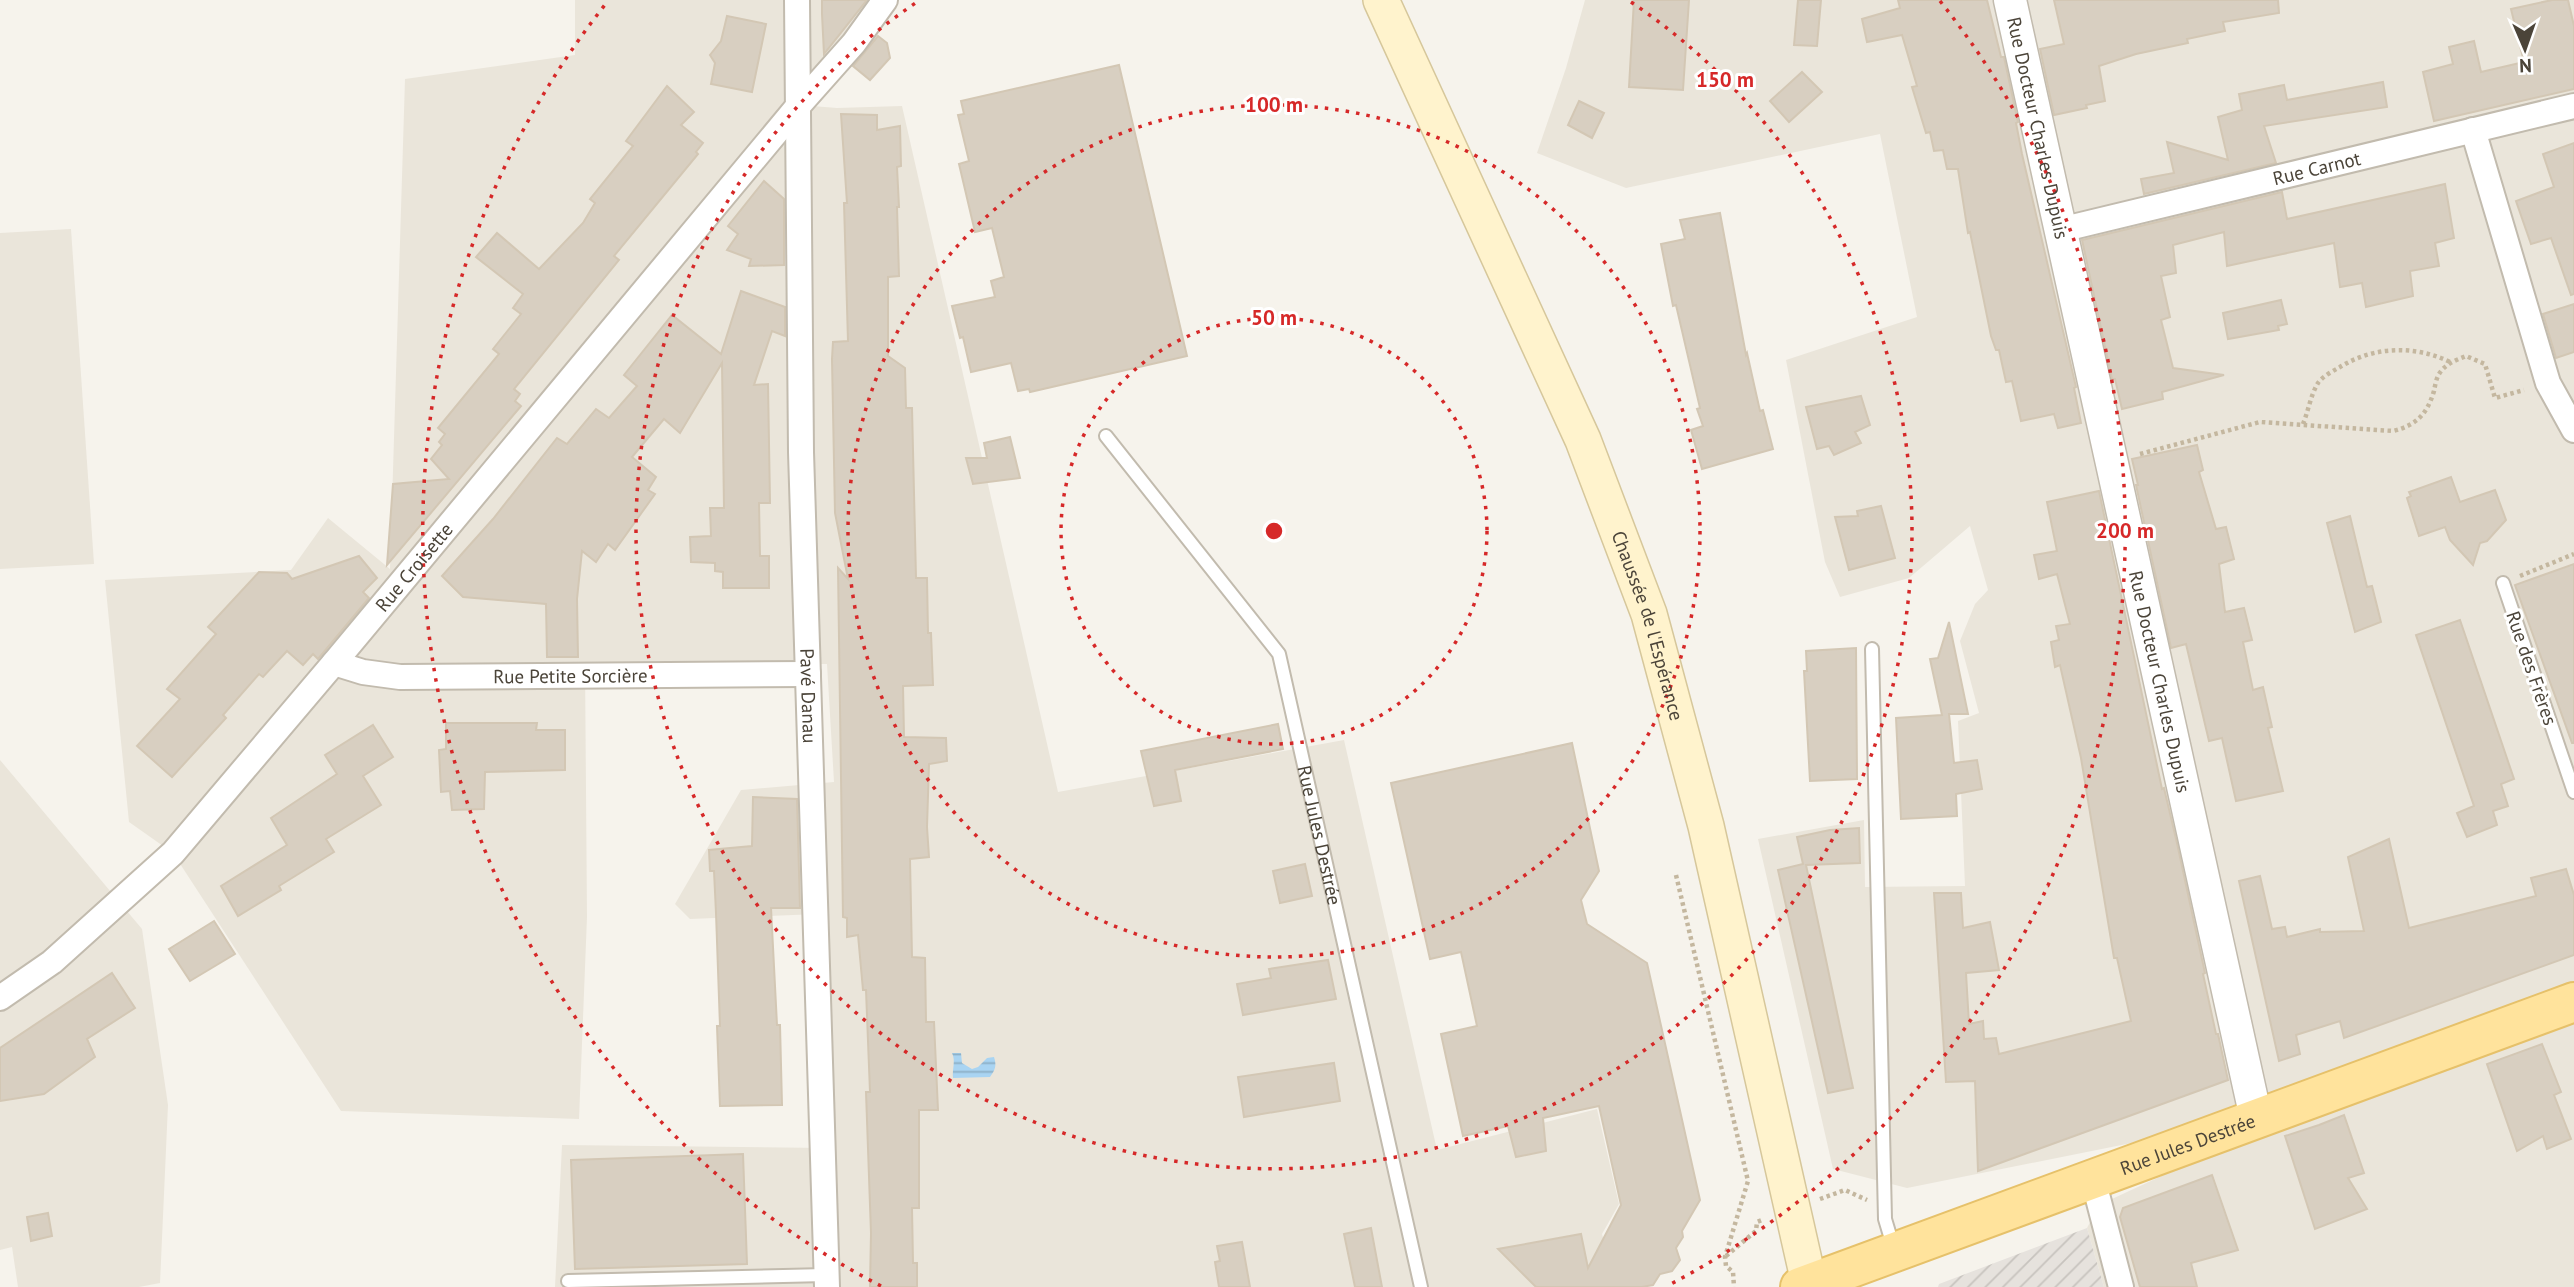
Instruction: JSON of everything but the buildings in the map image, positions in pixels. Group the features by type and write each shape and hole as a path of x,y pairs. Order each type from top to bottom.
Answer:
{"main road":[{"name":"Chaussée de l'Espérance","path":"1381,0 1583,440 1649,614 1706,826 1807,1286"},
{"name":"Rue Jules Destrée","path":"1807,1286 2574,1002"}],"street":[{"name":"Pavé Danau","path":"797,0 801,452 826,1281"},
{"name":"Rue Croisette","path":"0,998 52,962 173,853 799,105 854,43 886,0"},
{"name":"Rue Docteur Charles Dupuis","path":"2010,0 2256,1118"},
{"name":"Rue Carnot","path":"2060,230 2574,106"},
{"path":"2473,130 2548,383 2574,430"},
{"name":"Rue Petite Sorcière","path":"334,663 363,672 400,677 808,674"},
{"path":"2093,1179 2121,1287"}],"lane":[{"name":"Rue Jules Destrée","path":"1106,436 1279,654 1421,1287"},
{"name":"Rue des Frères","path":"2503,583 2574,792"},
{"path":"1872,649 1885,1219 1895,1252"},
{"path":"568,1281 826,1281"}],"path":[{"path":"2303,424 2319,383 2348,362 2368,353 2391,349 2435,355 2450,362"},
{"path":"2111,461 2260,422 2393,431 2406,428 2419,420 2429,406 2439,374 2450,362 2466,356 2485,364 2495,398 2548,383"},
{"path":"2503,583 2574,554"},
{"path":"1676,875 1748,1181 1725,1257 1726,1266 1732,1272 1734,1287"}],"shaded area":[{"path":"575,0 878,0 800,105 837,108 902,106 1058,792 1344,740 1437,1150 1597,1109 1619,1204 1602,1234 1617,1287 555,1287 562,1145 824,1148 818,914 690,919 675,904 741,790 834,782 827,664 585,663 587,917 579,1119 341,1111 173,853 129,822 105,580 291,570 328,518 390,569 405,79 575,55"},
{"path":"1585,0 2574,0 2574,1002 2256,1118 1907,1188 1833,1169 1758,839 1864,820 1865,887 1965,886 1958,721 1979,713 1960,641 1975,604 1988,590 1970,526 1909,578 1840,597 1825,562 1786,360 1917,317 1880,134 1626,188 1537,153 1566,68"},
{"path":"71,229 94,564 0,569 0,233"},
{"path":"0,760 142,929 168,1105 160,1283 139,1287 18,1287 12,1247 0,1250"},
{"path":"2574,1012 2574,1287 2104,1287 2087,1228 2099,1205 2263,1129"},
{"path":"2087,1228 2104,1287 1938,1287 1939,1284"}],"water":[{"path":"952,1053 961,1053 962,1063 972,1069 987,1058 994,1057 994,1070 990,1077 953,1078"}]}
